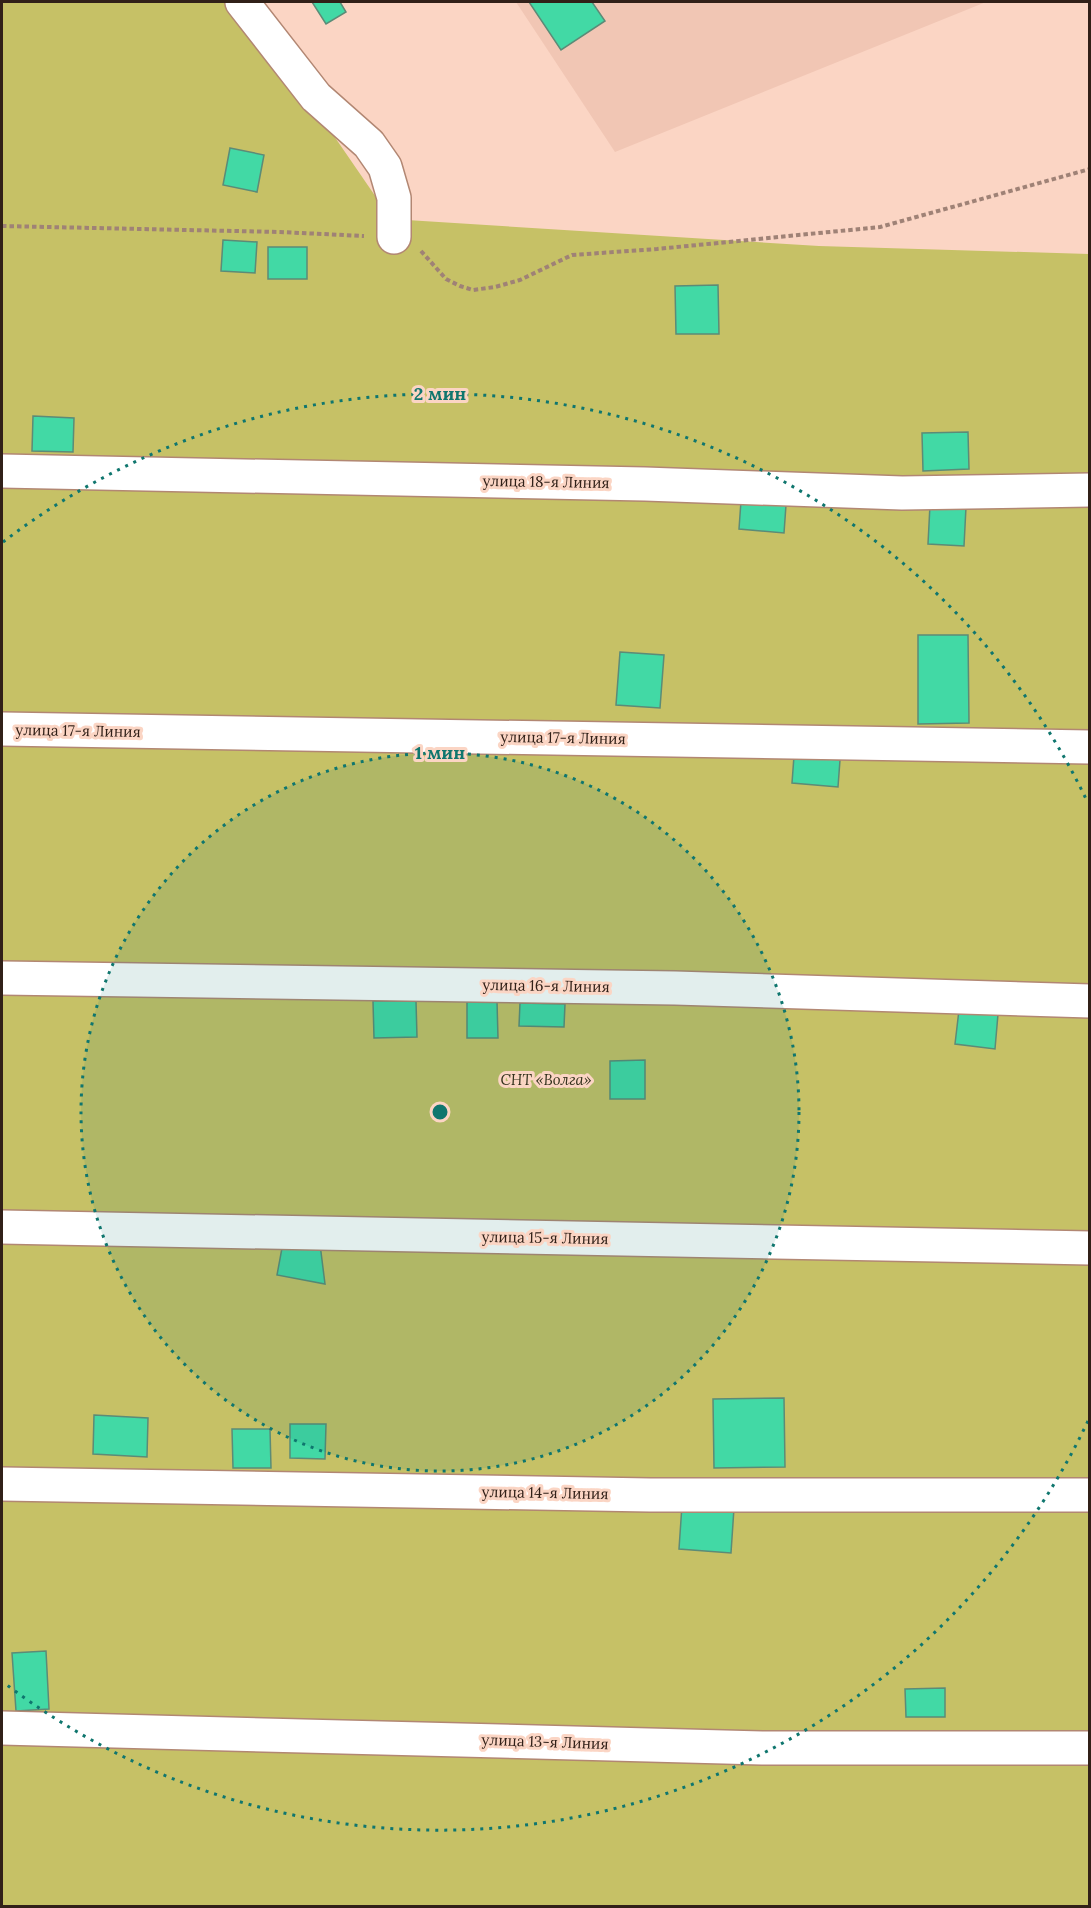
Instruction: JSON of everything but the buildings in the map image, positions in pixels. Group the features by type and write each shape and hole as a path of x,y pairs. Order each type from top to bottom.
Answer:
{"lane":[{"path":"242,2 316,97 369,144 385,167 394,198 394,237"},
{"name":"улица 18-я Линия","path":"2,471 622,483 902,493 1089,490"},
{"name":"улица 17-я Линия","path":"2,729 1089,747"},
{"name":"улица 16-я Линия","path":"2,978 675,988 1089,1001"},
{"name":"улица 15-я Линия","path":"2,1227 1089,1248"},
{"name":"улица 14-я Линия","path":"2,1484 650,1495 1089,1496"},
{"name":"улица 13-я Линия","path":"2,1728 762,1748 1089,1748"}],"path":[{"path":"2,226 280,232 394,237 416,244 446,279 473,290 520,280 572,255 880,227 1089,169"}],"shaded area":[{"path":"516,2 986,2 615,152"}],"green space":[{"name":"СНТ «Волга»","path":"2,2 242,2 391,219 819,246 1089,254 1089,1906 2,1906"}]}
